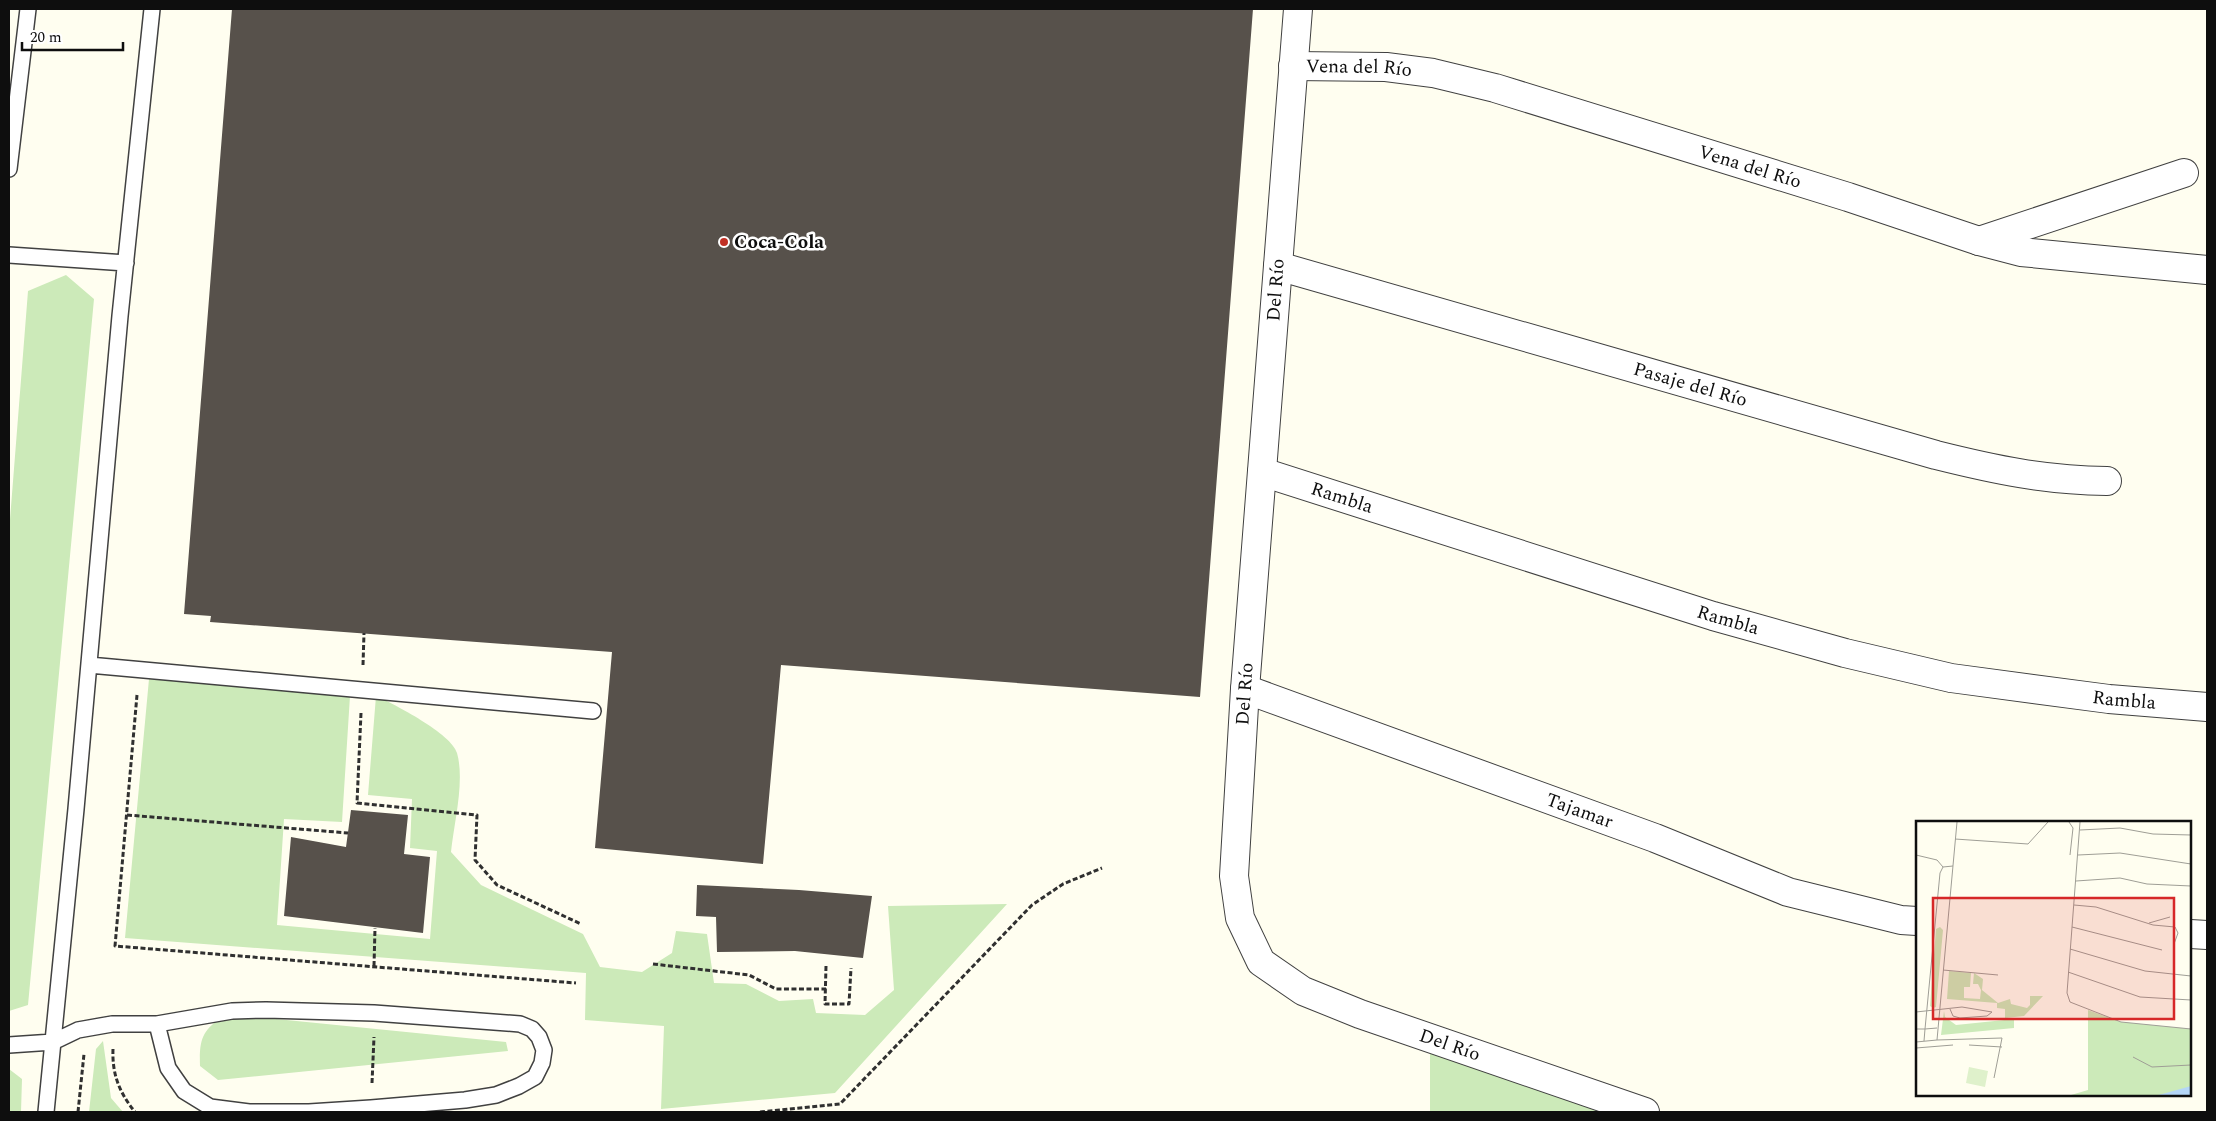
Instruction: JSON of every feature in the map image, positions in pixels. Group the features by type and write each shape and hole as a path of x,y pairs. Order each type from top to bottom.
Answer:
{"street":[{"name":"Del Río","path":"1298,9 1245,689 1234,876 1240,918 1261,962 1303,991 1360,1014 1645,1112"},
{"name":"Vena del Río","path":"1293,66 1386,67 1433,73 1495,88 1848,196 1978,241 2021,252 2207,270"},
{"path":"1978,241 2184,174"},
{"name":"Pasaje del Río","path":"1278,266 1936,455 2002,472 2064,480 2107,481"},
{"name":"Rambla","path":"1262,472 1713,616 1845,653 1950,678 2109,699 2207,707"},
{"name":"Tajamar","path":"1245,689 1655,838 1788,892 1901,920 1916,920"},
{"path":"2191,934 2207,935"}],"lane":[{"path":"9,169 28,9"},
{"path":"46,1112 126,263 152,9"},
{"path":"9,255 126,263"},
{"path":"89,665 593,711"},
{"path":"9,1045 53,1042 78,1030 112,1024 157,1024 232,1011 266,1010 374,1013 520,1024 532,1029 544,1050 542,1063 535,1078 496,1095 465,1100 371,1108 309,1112 249,1112 210,1107 184,1091 168,1068 157,1024"}],"path":[{"path":"364,633 356,804 477,815 475,860 497,885 581,924"},
{"path":"138,694 115,946 576,983"},
{"path":"127,815 348,833"},
{"path":"760,1112 840,1104 1032,905 1063,884 1102,868"},
{"path":"374,966 375,928"},
{"path":"653,964 749,975 776,989 826,989"},
{"path":"826,966 825,1004 849,1004 851,968"},
{"path":"371,1108 374,1033"},
{"path":"113,1047 112,1062 116,1084 135,1112"},
{"path":"78,1112 84,1048"}],"green space":[{"path":"66,275 94,299 28,1005 9,1011 9,532 28,291"},
{"path":"149,679 350,696 342,822 284,819 277,925 430,939 437,851 410,848 412,799 368,795 376,696 434,729 453,745 457,753 460,776 451,852 481,885 583,934 600,967 642,972 672,953 676,931 707,934 714,983 746,984 779,1001 813,999 816,1013 865,1015 894,990 888,906 1007,904 835,1093 661,1109 664,1026 585,1020 586,973 125,938"},
{"path":"226,1014 506,1042 508,1051 218,1080 200,1066 200,1048 207,1030"},
{"path":"1430,1038 1645,1112 1430,1112"},
{"path":"103,1041 111,1098 123,1112 89,1112 96,1049"},
{"path":"9,1069 22,1079 21,1112 9,1112"}],"building":[{"name":"Coca-Cola","path":"232,9 1253,9 1200,697 781,665 763,864 595,848 612,652 210,622 211,616 184,614"},
{"path":"351,810 408,815 404,854 430,857 423,933 284,916 291,837 346,847"},
{"path":"697,885 872,896 863,958 795,951 717,952 716,917 696,916"}],"place":[{"name":"Coca-Cola","path":"724,242"}]}
